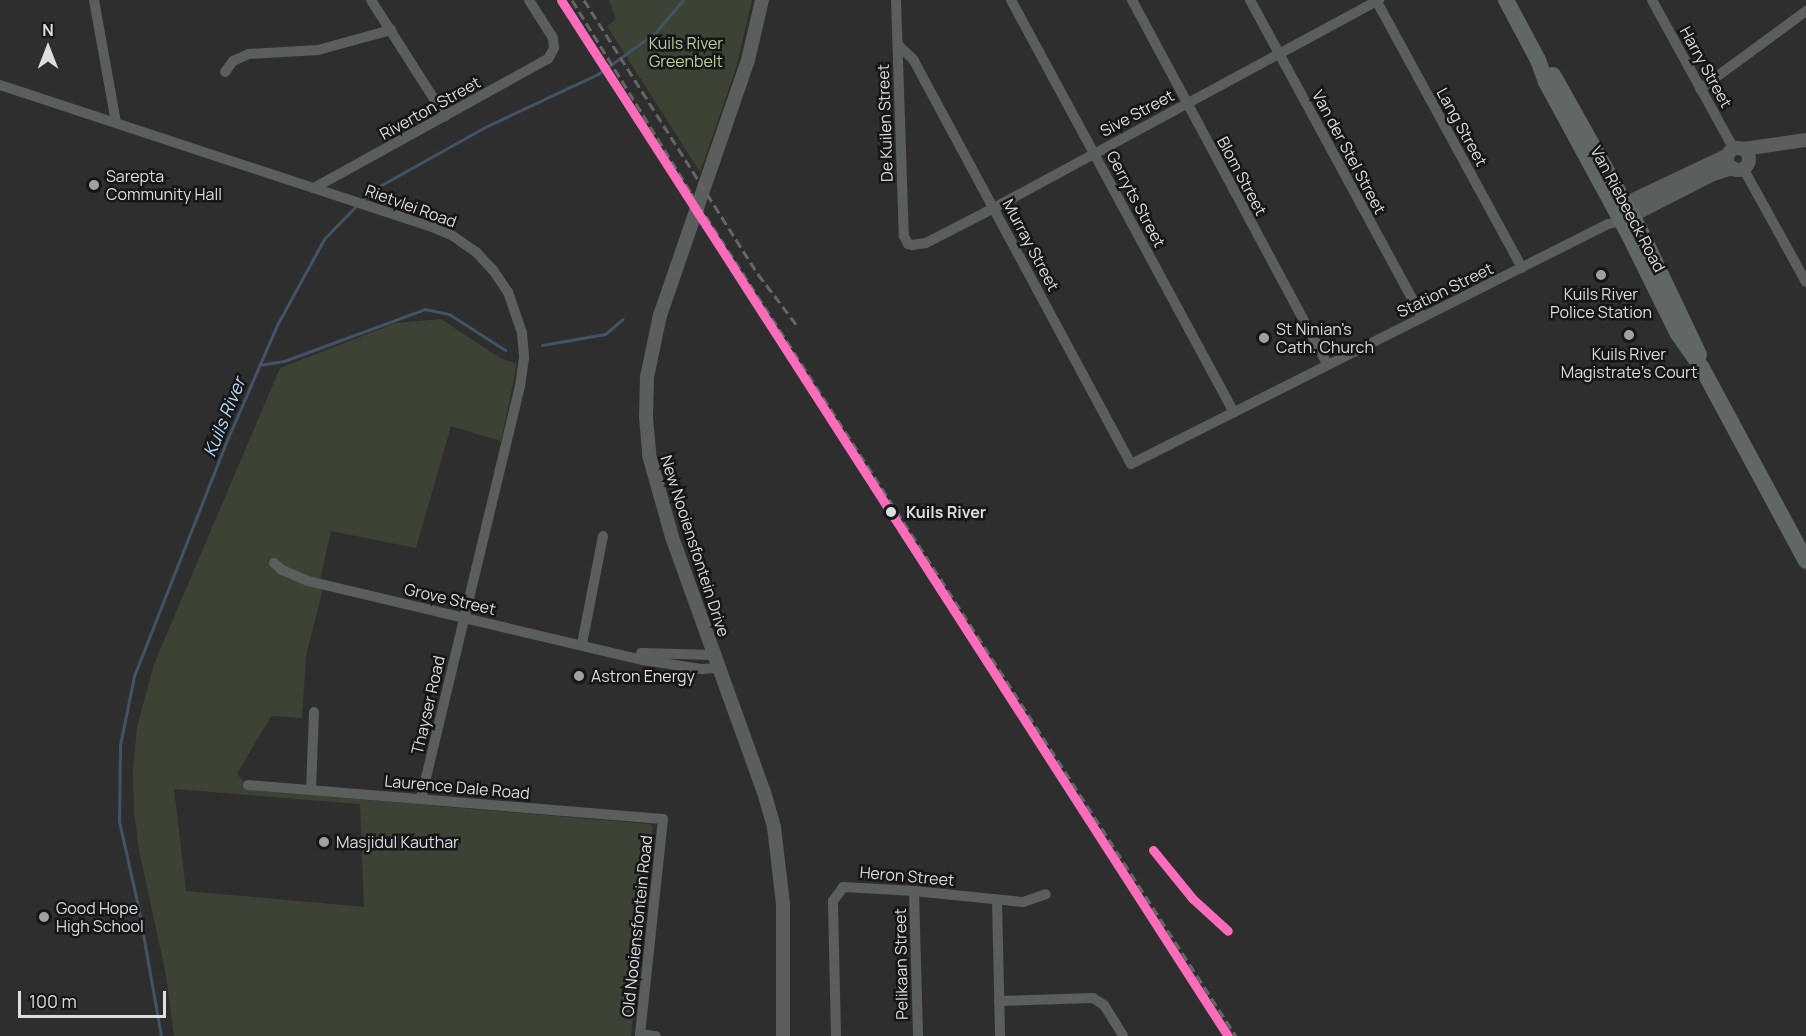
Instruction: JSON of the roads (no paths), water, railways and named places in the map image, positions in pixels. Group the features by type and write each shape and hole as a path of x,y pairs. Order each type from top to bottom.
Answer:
{"main road":[{"name":"Van Riebeeck Road","path":"1506,0 1538,60 1549,69 1568,98 1678,334 1702,368 1802,542 1806,561"}],"street":[{"path":"94,0 116,122"},
{"path":"371,0 445,116"},
{"name":"Riverton Street","path":"314,188 545,62 554,48 553,38 529,0"},
{"name":"New Nooiensfontein Drive","path":"762,0 748,60 682,249 654,340 647,386 646,437 653,472 672,537 764,792 774,827 783,904 783,1036"},
{"name":"De Kuilen Street","path":"896,0 904,236 908,244"},
{"name":"Gerryts Street","path":"1011,0 1234,413"},
{"name":"Blom Street","path":"1132,0 1328,365"},
{"name":"Van der Stel Street","path":"1251,0 1422,317"},
{"name":"Sive Street","path":"908,244 926,243 994,208 1377,0"},
{"name":"Lang Street","path":"1377,0 1522,268"},
{"name":"Harry Street","path":"1652,0 1806,282"},
{"path":"1700,89 1806,11"},
{"path":"225,72 233,61 249,54 318,50 391,30"},
{"name":"Murray Street","path":"898,45 914,59 1131,464"},
{"name":"Rietvlei Road","path":"0,85 379,209 453,236 476,252 494,270 508,292 522,333 524,358 520,386 464,618"},
{"path":"1621,214 1738,158 1801,140"},
{"name":"Station Street","path":"1131,464 1522,268 1621,214"},
{"path":"582,644 603,536"},
{"name":"Grove Street","path":"274,563 282,570 308,581 464,618 622,653 716,661"},
{"name":"Thayser Road","path":"421,799 464,618"},
{"path":"311,790 314,712"},
{"name":"Laurence Dale Road","path":"248,784 663,819"},
{"name":"Old Nooiensfontein Road","path":"641,1035 663,819"},
{"name":"Heron Street","path":"836,1036 834,896 848,886 1027,902 1046,894"},
{"name":"Pelikaan Street","path":"914,891 918,1036"},
{"path":"997,900 1000,1036"},
{"path":"999,1001 1093,998 1104,1005 1123,1036"},
{"path":"641,1035 656,1036"}],"waterway":[{"name":"Kuils River","path":"362,201 376,188 485,127 598,74 655,33 683,0"},
{"name":"Kuils River","path":"161,1036 138,906 119,821 120,745 134,676 227,440 277,325 324,239 357,205"},
{"path":"259,365 284,361 425,309 449,314 505,350"},
{"path":"542,345 605,334 623,319"}],"railway":[{"path":"572,0 691,193 1236,1036"},
{"path":"584,0 758,274 796,324"},
{"path":"1153,850 1193,899 1228,931"}],"place":[{"name":"Sarepta Community Hall","path":"94,185"},
{"name":"Kuils River Police Station","path":"1601,275"},
{"name":"Kuils River Magistrate's Court","path":"1629,335"},
{"name":"St Ninian's Cath. Church","path":"1264,338"},
{"name":"Kuils River","path":"891,512"},
{"name":"Astron Energy","path":"579,676"},
{"name":"Masjidul Kauthar","path":"324,842"},
{"name":"Good Hope High School","path":"44,917"}],"park label":[{"name":"Kuils River Greenbelt","path":"686,52"}]}
